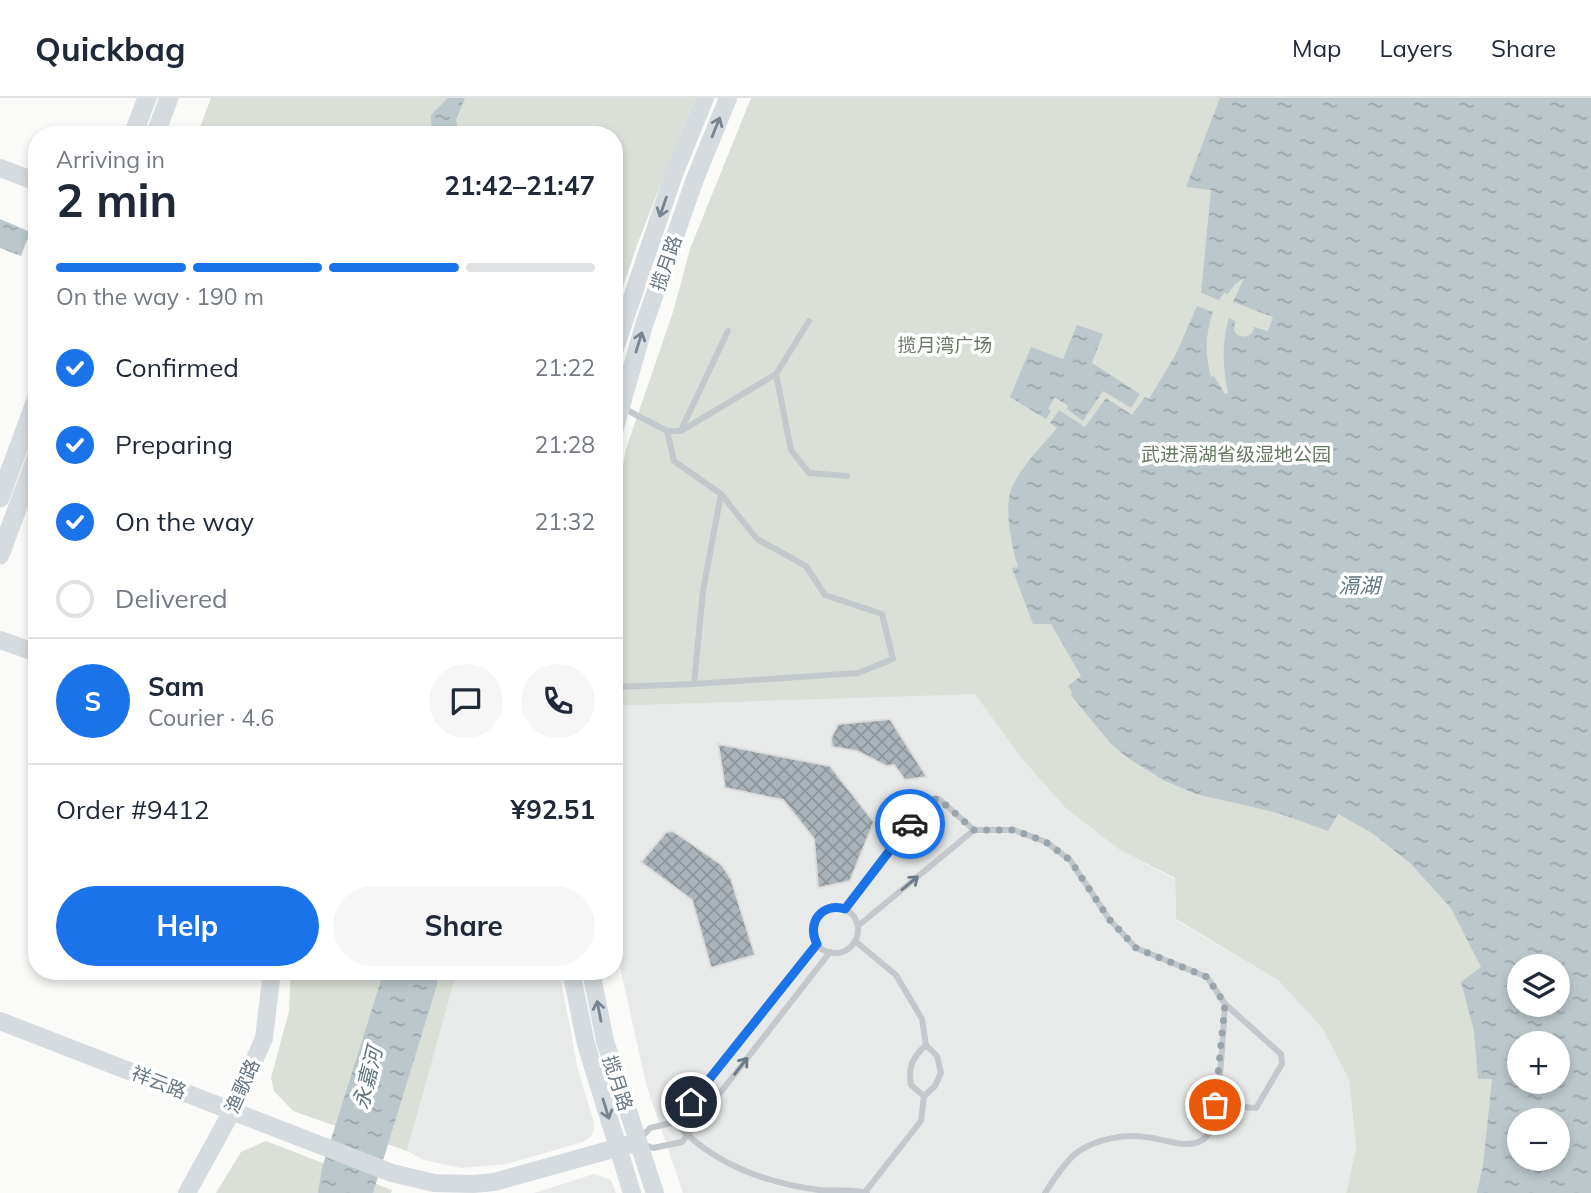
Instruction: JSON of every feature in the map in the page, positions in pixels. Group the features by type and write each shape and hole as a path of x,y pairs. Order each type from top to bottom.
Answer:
{"main road":[{"path":"136,126 147,98"},
{"path":"158,126 169,98"},
{"path":"0,498 28,422"},
{"path":"0,555 28,479"}],"street":[{"name":"揽月路","path":"623,324 674,174 705,98"},
{"name":"揽月路","path":"623,390 695,179 728,98"},
{"path":"0,168 28,179"},
{"path":"0,640 28,650"},
{"name":"渔歌路","path":"187,1193 232,1111 264,1038 271,980"},
{"name":"揽月路","path":"573,980 586,1044 632,1193"},
{"name":"揽月路","path":"593,980 605,1041 655,1193"},
{"name":"祥云路","path":"0,1021 392,1172 434,1183 494,1182 638,1142"}],"lane":[{"path":"623,408 667,431 681,431 776,374 809,321"},
{"path":"681,431 728,331"},
{"path":"776,374 791,450 809,473 847,476"},
{"path":"623,687 858,673 893,659 882,614 825,595 806,566 757,539 721,494 674,461 667,431"},
{"path":"694,684 703,591 721,494"},
{"path":"845,909 929,799 939,799 974,830"},
{"path":"858,926 974,830 1014,830 1046,842 1070,860 1109,919 1136,948 1207,977 1225,1004 1281,1054 1282,1064 1256,1108 1215,1105"},
{"path":"830,907 845,909 858,926 855,941 844,951 830,952 817,944 813,929 818,915 830,907"},
{"path":"675,1122 687,1136 731,1165 779,1184 822,1191 866,1192 921,1121 923,1096 934,1086 941,1073 937,1056 926,1045 922,1019 896,975 855,941"},
{"path":"817,944 675,1122 650,1128 638,1142 653,1148 682,1142 830,952"},
{"path":"1045,1193 1078,1152 1108,1138 1144,1136 1186,1145 1198,1142 1207,1135 1214,1116 1225,1004"},
{"path":"923,1096 911,1085 909,1070 914,1056 926,1045"}],"shaded area":[{"path":"975,693 1023,760 1120,850 1175,879 1176,920 1279,981 1322,1028 1349,1078 1356,1148 1346,1193 683,1193 646,1084 623,980 623,706"},
{"path":"454,980 561,980 578,1070 593,1119 594,1129 591,1136 583,1142 506,1164 461,1168 424,1160 407,1151"},
{"path":"594,1174 611,1180 616,1193 534,1193"}],"green space":[{"path":"211,98 695,98 623,287 623,126 200,126"},
{"name":"武进滆湖省级湿地公园","path":"751,98 1591,98 1591,1193 1346,1193 1356,1148 1349,1079 1322,1028 1279,981 1176,919 1175,878 1120,850 1066,808 1023,760 975,694 623,706 623,465 626,449 673,312 690,249"},
{"path":"291,980 454,980 407,1151 293,1111 274,1091 271,1078 289,1011"},
{"path":"266,1141 392,1190 391,1193 216,1193 241,1152"}],"water":[{"path":"448,98 465,98 456,120 457,126 432,126 431,115"},
{"name":"滆湖","path":"1220,98 1591,98 1591,1193 1477,1193 1483,1165 1492,1079 1478,1079 1474,1031 1461,982 1481,967 1451,908 1410,863 1372,833 1338,814 1328,831 1278,813 1196,794 1163,780 1128,758 1111,744 1071,695 1068,686 1081,676 1051,624 1033,624 1012,568 1018,567 1010,529 1009,499 1020,473 1057,428 1050,423 1059,410 1085,427 1106,398 1132,415 1145,397 1149,399 1176,354 1197,306 1213,312 1207,337 1209,369 1211,377 1214,376 1225,394 1228,393 1225,337 1229,318 1235,321 1234,330 1237,335 1250,335 1254,327 1268,331 1273,317 1233,302 1244,278 1219,300 1201,293 1211,190 1186,187"},
{"path":"0,219 28,231 21,256 0,248"},
{"path":"1077,325 1103,334 1092,363 1140,394 1131,408 1103,391 1083,421 1055,397 1046,419 1010,397 1031,347 1063,359"},
{"name":"永嘉河","path":"381,980 437,980 373,1193 318,1193 322,1168"}],"building":[{"path":"890,719 927,777 905,780 894,765 886,766 857,751 832,747 831,738 838,724"},
{"path":"718,744 830,766 874,822 850,881 818,888 814,839 783,800 725,788"},
{"path":"673,831 722,865 731,879 755,955 711,968 692,900 641,862 666,832"}],"way so far":[{"path":"910,824 929,799 939,799 974,830 1014,830 1046,842 1070,860 1109,919 1136,948 1207,977 1225,1004 1215,1105"}],"route":[{"path":"691,1102 817,944 813,929 818,915 830,907 845,909 910,824"}],"park label":[{"name":"揽月湾广场","path":"945,345"}]}
